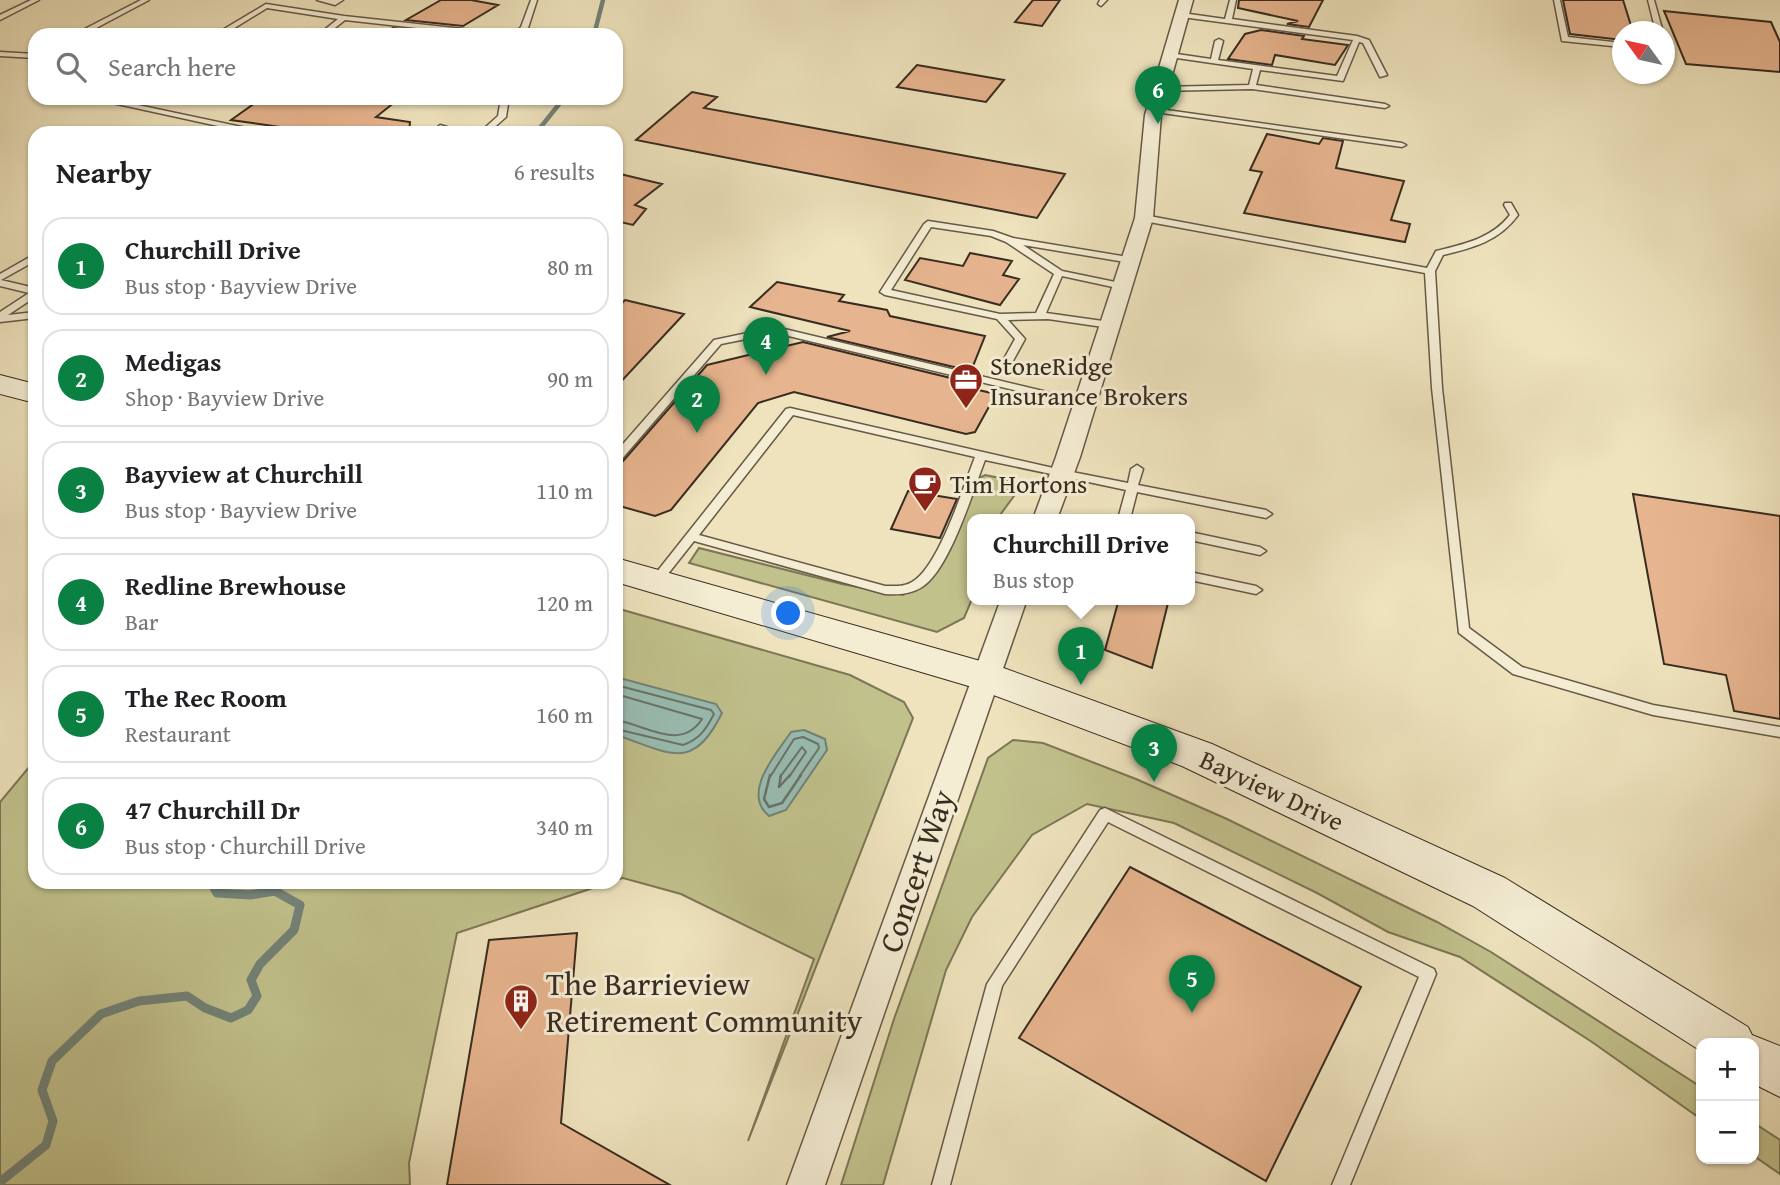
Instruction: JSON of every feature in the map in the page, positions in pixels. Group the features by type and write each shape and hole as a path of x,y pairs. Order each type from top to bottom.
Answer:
{"street":[{"path":"1047,514 1144,218 1155,110 1184,8"},
{"path":"0,384 28,392"},
{"name":"Bayview Drive","path":"623,571 984,676 1198,755 1489,892 1723,1038"},
{"name":"Concert Way","path":"806,1185 984,676 1012,605"},
{"path":"1759,1060 1780,1073"}],"lane":[{"path":"0,18 36,0"},
{"path":"91,28 146,0"},
{"path":"320,0 340,0"},
{"path":"524,28 534,0"},
{"path":"1228,21 1233,0"},
{"path":"1557,0 1565,39 1612,44"},
{"path":"1651,0 1657,21"},
{"path":"228,28 262,4 344,18 436,28"},
{"path":"1184,8 1228,21 1357,38 1366,42 1383,75"},
{"path":"332,28 344,18"},
{"path":"1170,55 1340,79 1357,38"},
{"path":"1214,62 1219,41"},
{"path":"0,54 28,56"},
{"path":"1252,88 1257,68"},
{"path":"1161,89 1252,88 1385,106"},
{"path":"131,105 229,126"},
{"path":"491,126 502,117 504,105"},
{"path":"1155,110 1402,145"},
{"path":"1508,205 1514,215 1504,231 1477,243 1440,253 1430,271 1437,388 1464,630 1518,671 1653,710 1780,732"},
{"path":"1144,218 1430,271"},
{"path":"1110,325 1040,316 1000,317 885,292 928,224 1131,260"},
{"path":"1009,240 1059,273 1122,286"},
{"path":"0,281 28,262"},
{"path":"1040,316 1059,273"},
{"path":"0,281 28,290"},
{"path":"0,318 28,297"},
{"path":"0,318 28,316"},
{"path":"1000,317 1020,339 1005,366"},
{"path":"623,451 718,342 776,330 1085,404"},
{"path":"656,581 790,411 1062,474 1266,514"},
{"path":"692,537 885,590 910,588 924,580 936,564 981,455"},
{"path":"1125,514 1137,469"},
{"path":"1195,537 1261,551"},
{"path":"1195,577 1256,590"},
{"path":"940,1185 995,984 1105,814 1428,974 1341,1185"}],"green space":[{"path":"985,475 1005,479 1017,492 1001,514 967,514 967,605 969,605 964,618 937,632 689,563 699,548 842,584 903,595 932,578 970,483"},
{"path":"623,610 850,675 904,702 913,718 748,1141 814,959 681,894 623,878"},
{"path":"1013,740 1043,743 1136,779 1227,819 1437,922 1491,952 1696,1084 1696,1115 1592,1042 1460,957 1388,932 1317,893 1174,823 1087,804 1032,835 972,917 946,970 883,1185 841,1185 894,1019 988,758"},
{"path":"28,768 28,889 590,889 457,933 409,1163 410,1185 0,1185 0,802"},
{"path":"1759,1126 1780,1140 1780,1174 1759,1159"}],"water":[{"path":"623,679 716,704 722,713 700,745 689,751 665,752 623,737"},
{"path":"804,730 825,739 827,750 786,810 769,816 761,807 759,796 764,774 791,732"}],"building":[{"path":"441,0 471,0 498,5 463,26 406,20"},
{"path":"1033,0 1060,0 1042,26 1015,22"},
{"path":"1239,0 1323,0 1309,27 1287,24 1298,21 1238,8"},
{"path":"1563,0 1623,0 1630,21 1612,21 1612,39 1570,34"},
{"path":"1664,11 1771,22 1780,42 1780,72 1686,64 1675,38 1675,21 1668,21"},
{"path":"1261,30 1348,45 1335,65 1275,55 1272,65 1228,59 1245,34"},
{"path":"917,65 1004,80 986,102 897,87"},
{"path":"692,92 717,97 704,108 1065,174 1037,218 636,140"},
{"path":"252,105 391,105 376,117 410,122 410,126 273,126 231,120"},
{"path":"1267,134 1319,144 1323,138 1343,141 1336,168 1404,181 1391,220 1410,224 1405,242 1244,213 1262,172 1250,170"},
{"path":"623,175 662,184 635,205 646,209 633,225 623,223"},
{"path":"970,253 1012,261 1003,275 1019,279 1000,305 905,280 920,258 963,266"},
{"path":"777,282 844,295 839,301 887,310 890,316 985,336 971,371 827,337 850,331 750,307"},
{"path":"625,300 684,314 623,379"},
{"path":"803,342 967,382 965,387 996,394 975,432 966,434 794,392 758,403 671,510 655,516 623,507 623,461 707,365"},
{"name":"Tim Hortons","path":"908,491 957,499 940,538 891,529"},
{"path":"1633,494 1780,516 1780,719 1734,711 1726,675 1664,664"},
{"path":"1117,605 1168,605 1152,668 1105,650"},
{"path":"1130,867 1361,987 1266,1181 1019,1038"},
{"name":"The Barrieview Retirement Community","path":"577,933 561,1123 670,1185 447,1185 489,940"}],"waterway":[{"path":"596,28 603,0"},
{"path":"542,126 558,105"},
{"path":"0,1182 46,1145 53,1121 42,1090 52,1061 101,1014 139,1001 187,996 205,1008 231,1018 248,1010 257,996 251,980 260,964 294,930 300,905 275,891 250,895 217,893 215,889"}],"place":[{"name":"47 Churchill Dr","path":"1158,124"},
{"name":"Redline Brewhouse","path":"766,375"},
{"name":"StoneRidge Insurance Brokers","path":"966,410"},
{"name":"Medigas","path":"697,433"},
{"name":"Tim Hortons","path":"925,513"},
{"name":"Churchill Drive","path":"1081,685"},
{"name":"Bayview at Churchill","path":"1154,782"},
{"name":"The Rec Room","path":"1192,1013"},
{"name":"The Barrieview Retirement Community","path":"521,1031"}]}
